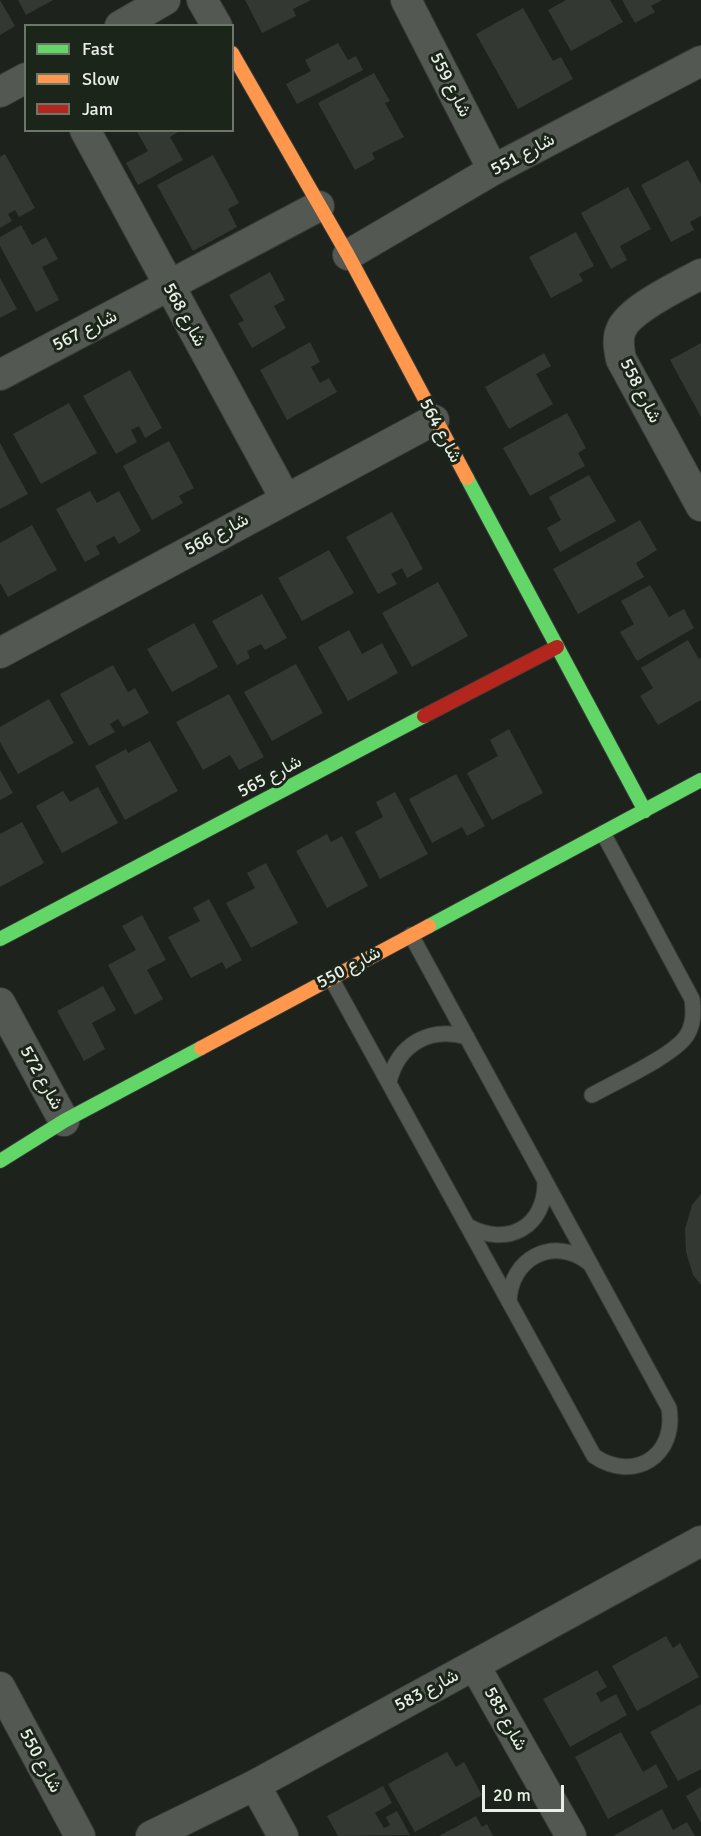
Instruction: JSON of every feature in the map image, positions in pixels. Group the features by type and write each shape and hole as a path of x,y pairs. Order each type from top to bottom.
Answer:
{"street":[{"path":"123,24 165,0"},
{"path":"202,0 216,24"},
{"name":"شارع 559","path":"407,0 493,170"},
{"name":"شارع 564","path":"234,56 348,255 434,420 645,811"},
{"name":"شارع 551","path":"348,255 493,170 701,61"},
{"path":"0,93 24,79"},
{"name":"شارع 568","path":"86,132 285,498"},
{"name":"شارع 567","path":"0,375 320,206"},
{"name":"شارع 558","path":"701,274 644,307 628,320 621,330 619,344 621,358 701,506"},
{"name":"شارع 566","path":"0,653 434,420"},
{"name":"شارع 565","path":"0,939 557,647"},
{"name":"شارع 550","path":"0,1161 64,1121 701,780"},
{"name":"شارع 572","path":"0,1003 64,1121"},
{"name":"شارع 583","path":"151,1836 255,1785 699,1548"},
{"name":"شارع 585","path":"475,1666 571,1836"},
{"name":"شارع 550","path":"0,1687 80,1836"},
{"path":"255,1785 283,1836"}],"lane":[{"path":"592,1095 680,1044 693,1023 694,1011 692,999 603,832"},
{"path":"331,978 594,1455 614,1466 637,1466 647,1462 657,1454 670,1433 669,1408 411,935"},
{"path":"389,1082 398,1058 418,1040 442,1033 467,1037"},
{"path":"468,1226 492,1236 518,1232 528,1225 542,1204 545,1180"},
{"path":"509,1302 509,1290 518,1269 536,1254 547,1251 565,1251 582,1257 591,1265"}],"building":[{"path":"0,0 15,26 0,35"},
{"path":"18,0 53,0 26,15"},
{"path":"245,0 311,0 293,9 296,16 262,33"},
{"path":"566,0 610,0 623,22 571,51 548,10"},
{"path":"622,0 662,0 651,6 655,12 635,23"},
{"path":"523,8 553,61 561,57 573,79 518,109 476,34"},
{"path":"338,43 348,60 356,56 363,70 297,104 286,84 311,71 305,60"},
{"path":"374,73 390,101 385,103 404,137 372,153 375,159 355,170 318,103"},
{"path":"137,132 178,132 170,137 183,160 138,185 126,163 148,151"},
{"path":"5,154 35,208 19,217 15,210 8,214 12,221 0,228 0,157"},
{"path":"213,155 239,203 228,209 237,227 193,251 157,185"},
{"path":"688,160 701,184 701,216 690,222 694,230 671,242 641,185"},
{"path":"628,187 651,229 620,246 627,260 611,269 581,213"},
{"path":"21,225 32,245 46,237 58,259 42,267 59,300 36,312 0,246 0,237"},
{"path":"576,232 594,266 579,274 583,281 551,298 529,257"},
{"path":"270,272 285,300 274,306 286,328 252,348 238,323 244,321 229,295"},
{"path":"0,278 17,309 0,318"},
{"path":"310,342 320,362 311,367 320,383 329,378 337,392 287,420 260,370"},
{"path":"701,343 701,417 670,360"},
{"path":"544,353 551,366 536,374 553,404 509,429 485,387"},
{"path":"130,370 162,428 145,438 139,426 131,430 137,442 116,454 83,396"},
{"path":"69,403 97,453 41,484 13,434"},
{"path":"567,413 586,448 578,453 585,466 530,496 503,448"},
{"path":"169,441 194,488 179,496 183,503 152,520 123,466"},
{"path":"0,443 28,494 0,509"},
{"path":"589,475 616,521 560,552 547,528 561,520 549,497"},
{"path":"90,491 97,503 119,491 141,531 119,544 114,536 96,546 100,554 85,562 56,509"},
{"path":"392,512 423,569 407,578 402,568 391,574 397,584 378,594 346,537"},
{"path":"640,520 657,550 636,563 644,577 578,614 553,569"},
{"path":"32,525 57,570 8,597 0,583 0,543"},
{"path":"329,550 354,593 302,621 278,578"},
{"path":"438,582 468,636 412,667 382,613"},
{"path":"650,585 669,617 684,609 694,628 637,661 620,632 634,624 621,601"},
{"path":"262,594 287,638 265,650 261,644 247,651 250,658 237,665 212,621"},
{"path":"194,623 218,667 172,692 147,649"},
{"path":"349,630 362,654 382,643 398,673 348,701 318,647"},
{"path":"688,640 699,659 701,657 701,700 658,725 640,696 653,688 641,668"},
{"path":"296,664 323,713 272,741 244,692"},
{"path":"113,665 128,692 135,688 149,713 123,727 118,719 110,724 115,732 89,746 60,694"},
{"path":"229,694 264,757 239,770 230,755 203,770 176,722"},
{"path":"49,699 74,743 18,774 0,742 0,727"},
{"path":"509,729 543,793 492,820 467,773 498,756 490,740"},
{"path":"150,741 178,791 125,820 95,766 126,749 128,753"},
{"path":"0,770 13,793 0,800"},
{"path":"456,774 485,826 467,836 462,827 432,843 409,799"},
{"path":"98,787 118,823 62,853 36,806 63,791 70,802"},
{"path":"395,792 428,854 380,879 355,832 383,817 376,802"},
{"path":"22,822 44,863 0,887 0,834"},
{"path":"327,834 331,842 342,836 368,886 327,908 296,851"},
{"path":"266,863 298,923 251,948 226,903 255,888 247,873"},
{"path":"209,899 242,960 226,969 222,962 191,978 168,937 200,921 193,908"},
{"path":"142,915 166,960 147,970 163,999 135,1015 108,965 136,950 122,926"},
{"path":"103,986 116,1010 92,1023 105,1049 84,1061 57,1011"},
{"path":"701,1194 701,1285 693,1275 686,1252 685,1229 692,1205"},
{"path":"666,1636 673,1648 680,1643 699,1677 637,1711 612,1666"},
{"path":"597,1670 607,1687 596,1693 601,1702 616,1694 627,1715 570,1747 543,1699"},
{"path":"701,1704 701,1769 678,1781 650,1732"},
{"path":"621,1732 643,1772 656,1764 668,1787 608,1819 575,1757"},
{"path":"447,1752 456,1767 464,1762 482,1795 415,1832 388,1784"},
{"path":"383,1786 392,1803 375,1813 384,1828 390,1825 386,1817 397,1811 410,1835 338,1836 327,1816"},
{"path":"701,1787 701,1823 686,1796"},
{"path":"662,1809 673,1830 687,1822 695,1836 613,1836"},
{"path":"476,1816 482,1827 487,1824 493,1836 439,1836"}],"traffic: fast":[{"path":"467,478 645,811"},
{"path":"0,939 424,716"},
{"path":"429,926 701,780"},
{"path":"0,1161 64,1121 201,1048"}],"traffic: slow":[{"path":"234,56 348,255 467,478"},
{"path":"201,1048 429,926"}],"traffic: jam":[{"path":"424,716 557,647"}]}
